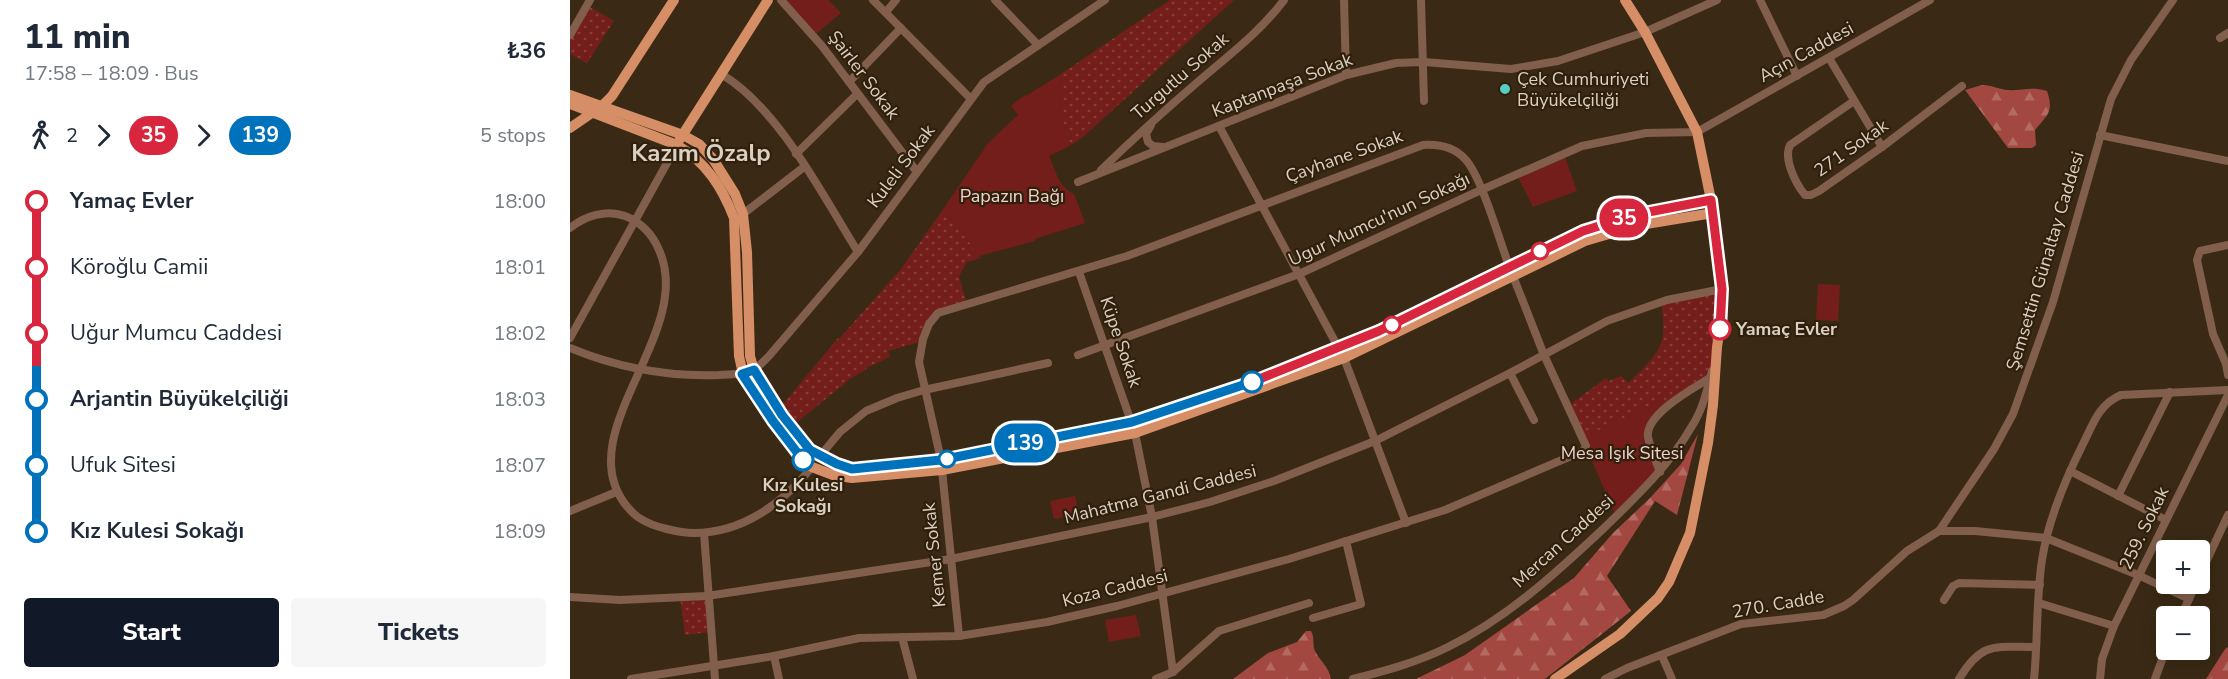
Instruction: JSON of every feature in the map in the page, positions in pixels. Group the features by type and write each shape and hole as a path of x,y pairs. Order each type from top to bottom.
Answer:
{"main road":[{"path":"570,128 598,109 619,86 674,0"},
{"path":"680,140 768,0"},
{"path":"1556,679 1564,676 1616,637 1643,613 1658,598 1676,568 1690,533 1713,405 1722,289 1711,200 1697,132 1645,32 1625,0"},
{"path":"570,95 598,109 680,140 699,144 713,159 735,194 743,214 747,252 750,356 754,370 782,415 810,450 852,469 941,465"},
{"path":"570,104 598,109"},
{"path":"680,140 705,166 727,200 734,218 738,356 742,374 773,421 803,460 812,467 833,475 852,478 941,465 1133,428 1250,383 1342,353 1411,315 1600,235 1640,225 1713,213"},
{"path":"1511,271 1564,239 1598,225 1638,214 1711,200"}],"street":[{"path":"570,35 590,0"},
{"name":"Şairler Sokak","path":"781,0 822,46 917,172"},
{"path":"873,0 970,98"},
{"path":"886,12 896,0"},
{"path":"995,0 1038,45"},
{"name":"Turgutlu Sokak","path":"1096,174 1157,117 1255,32 1273,15 1284,0"},
{"path":"1344,0 1346,75"},
{"path":"1421,0 1424,102"},
{"name":"Kaptanpaşa Sokak","path":"1078,182 1346,75 1396,63 1424,62 1511,69 1558,61 1645,32 1717,0"},
{"path":"1760,0 1797,76"},
{"name":"Açın Caddesi","path":"1697,132 1930,0"},
{"name":"Şemsettin Günaltay Caddesi","path":"1939,531 1981,470 2013,414 2054,302 2111,99 2120,80 2173,0"},
{"name":"Kuleli Sokak","path":"742,374 754,370 769,356 858,252 984,82 1103,1"},
{"path":"849,82 901,28"},
{"path":"1829,58 1882,147"},
{"path":"721,74 745,92 777,125 858,252"},
{"name":"271 Sokak","path":"1854,101 1790,145 1788,160 1805,195 1818,191 1882,147 1962,86"},
{"path":"796,154 857,94"},
{"path":"1157,117 1146,134 1148,142 1153,146 1169,145"},
{"path":"1219,126 1342,353 1406,523"},
{"name":"Ugur Mumcu'nun Sokağı","path":"1078,355 1299,274 1582,146 1646,133 1697,132"},
{"path":"2100,135 2228,161"},
{"path":"570,338 680,140"},
{"name":"Çayhane Sokak","path":"938,314 1079,272 1423,145 1435,144 1458,153 1467,160 1481,190 1544,355 1586,446"},
{"path":"743,214 804,167"},
{"path":"570,228 583,218 597,214 624,216 646,229 655,239 662,256 665,274 662,309 607,435 605,469 614,493 642,520 681,532 704,533 730,528 750,520 786,495 812,467"},
{"path":"2228,244 2200,251 2197,260 2213,334 2226,364 2228,375"},
{"name":"Küpe Sokak","path":"1079,272 1133,428 1152,517 1164,592 1173,672"},
{"name":"Mahatma Gandi Caddesi","path":"570,597 620,600 707,596 951,559 1152,517 1266,484 1375,441 1510,374 1599,325 1627,313 1667,300 1722,289"},
{"name":"Kemer Sokak","path":"938,314 929,324 923,339 919,362 941,465 959,636"},
{"name":"Mercan Caddesi","path":"1353,679 1446,648 1482,629 1512,609 1554,574 1660,472 1699,414 1717,347"},
{"path":"570,348 602,361 634,370 667,374 742,374"},
{"path":"820,456 840,432 866,411 897,398 1048,363"},
{"path":"1510,374 1534,420"},
{"path":"1660,472 1648,437 1649,429 1666,404 1710,378"},
{"path":"2034,679 2042,560 2046,538 2070,471 2101,409 2110,399 2121,395 2228,390"},
{"path":"2118,496 2170,392"},
{"name":"259. Sokak","path":"2100,679 2102,659 2114,626 2228,394"},
{"name":"Koza Caddesi","path":"631,679 713,667 860,638 959,636 1047,622 1117,606 1289,559 1466,503 1582,452 1586,446"},
{"path":"2070,471 2166,520"},
{"path":"570,511 614,493"},
{"path":"2210,553 2228,515"},
{"path":"1939,531 1975,531 2046,538 2138,575 2189,599"},
{"name":"270. Cadde","path":"1605,679 1741,624 1809,617 1835,611 1853,600 1907,551 1939,531"},
{"path":"704,533 715,679"},
{"path":"1314,618 1361,604 1346,541"},
{"path":"1944,600 1953,586 1959,583 2040,585"},
{"path":"2186,606 2191,594"},
{"path":"1156,679 1173,672 1219,631 1309,603"},
{"path":"2039,603 2114,626"},
{"path":"902,637 913,679"},
{"path":"1959,679 1975,657 1984,650 1994,646 2035,647"},
{"path":"774,656 778,679"},
{"path":"1662,656 1672,679"},
{"path":"2156,679 2161,660"}],"green space":[{"path":"781,0 828,0 841,13 813,36"},
{"path":"1170,0 1234,0 1083,137 1070,146 1061,119 1061,74"},
{"path":"588,6 614,21 587,63 570,54 570,37"},
{"name":"Papazın Bağı","path":"1061,74 1061,119 1070,146 1049,156 1061,183 1074,194 1085,223 1035,239 1035,241 979,256 944,208 989,142 1018,115 1011,106"},
{"path":"1982,85 2007,90 2047,91 2050,108 2035,130 2036,145 2032,148 2008,148 1965,90"},
{"path":"1564,154 1577,191 1533,207 1517,175"},
{"path":"944,208 981,258 967,262 959,276 967,305 938,314 923,341 888,351 890,357 866,368 848,380 791,427 779,409 838,338 901,269"},
{"path":"1818,284 1840,285 1838,321 1816,320"},
{"path":"1722,289 1710,378 1666,404 1664,400 1582,438 1568,406 1606,378 1609,381 1621,376 1628,383 1648,364 1662,341 1662,301"},
{"name":"Mesa Işık Sitesi","path":"1664,399 1666,404 1649,428 1660,472 1616,516 1582,438"},
{"path":"1698,434 1677,515 1655,501 1607,576 1631,611 1545,679 1416,679 1465,655 1574,578 1613,533 1681,464"},
{"path":"1075,496 1079,514 1054,519 1050,501"},
{"path":"707,596 710,632 685,635 680,597"},
{"path":"1136,615 1141,636 1109,642 1105,620"},
{"path":"1306,631 1311,631 1315,651 1331,679 1233,679 1268,653 1297,642"},
{"path":"2228,647 2228,679 2206,679 2225,649"}],"bus line":[{"name":"35","path":"1252,382 1379,331 1564,239 1598,225 1638,214 1711,200 1722,289 1720,329"},
{"name":"139","path":"803,460 773,421 742,374 754,370 782,415 810,450 852,469 941,460 1132,422 1252,382"}],"place":[{"name":"Çek Cumhuriyeti Büyükelçiliği","path":"1505,89"},
{"name":"Yamaç Evler","path":"1720,329"},
{"name":"Kız Kulesi Sokağı","path":"803,460"}],"district":[{"name":"Kazım Özalp","path":"701,153"}]}
